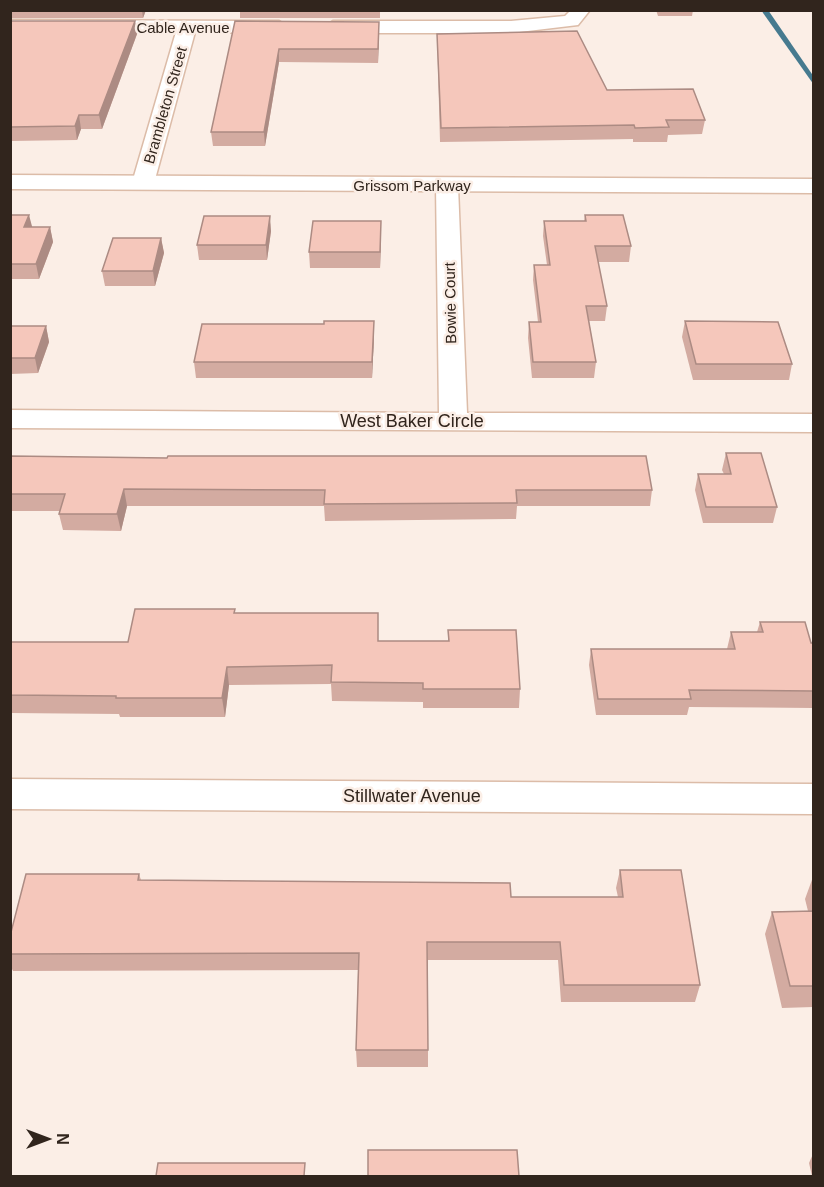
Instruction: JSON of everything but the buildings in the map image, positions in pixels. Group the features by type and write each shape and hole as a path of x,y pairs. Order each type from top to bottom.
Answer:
{"street":[{"name":"Cable Avenue","path":"10,26 511,27 576,16"},
{"name":"Brambleton Street","path":"143,183 187,27"},
{"name":"Grissom Parkway","path":"10,182 447,186 813,186"},
{"name":"Bowie Court","path":"447,186 453,421"},
{"name":"West Baker Circle","path":"10,419 813,423"},
{"name":"Stillwater Avenue","path":"10,794 813,799"}],"waterway":[{"path":"764,10 814,83"}]}
